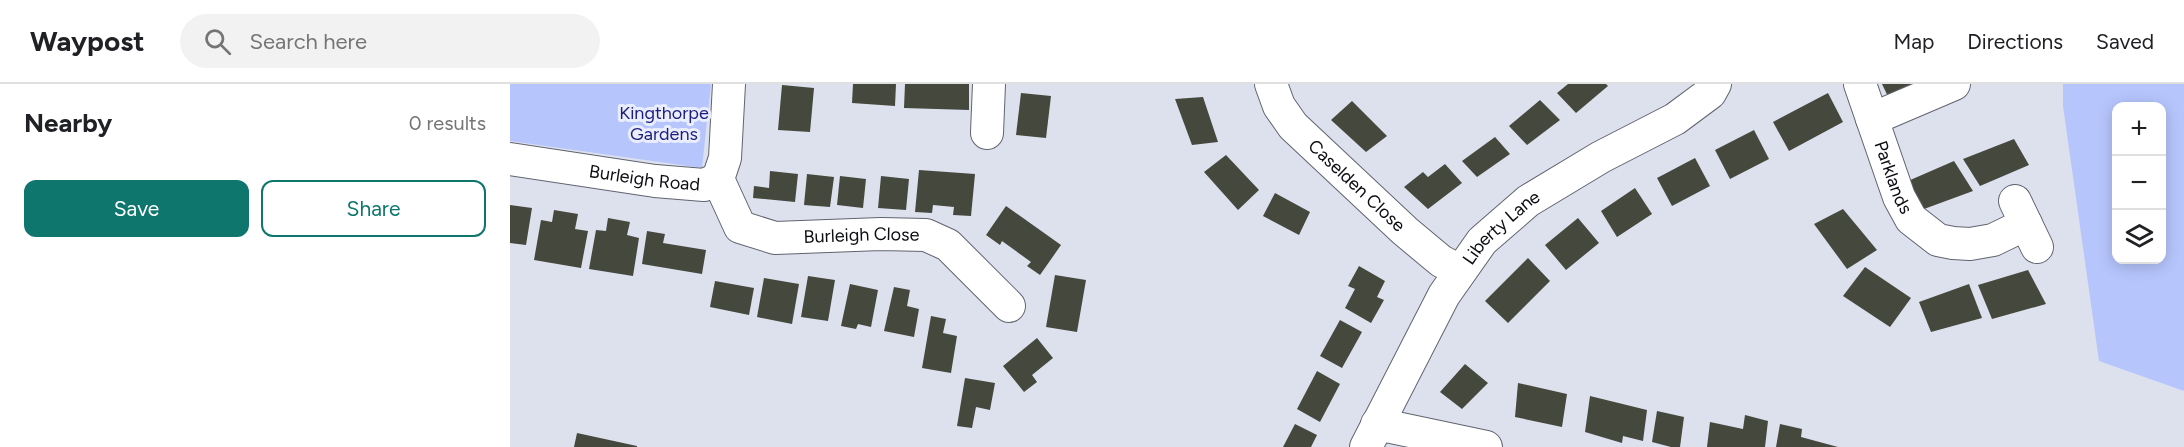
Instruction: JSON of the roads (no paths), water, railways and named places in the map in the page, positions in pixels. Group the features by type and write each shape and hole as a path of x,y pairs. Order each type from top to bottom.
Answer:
{"street":[{"name":"Burleigh Road","path":"510,159 656,181 704,185 718,179 725,158 729,84"},
{"path":"987,133 989,84"},
{"name":"Caselden Close","path":"1271,84 1279,106 1293,126 1406,231 1441,261 1460,272"},
{"name":"Liberty Lane","path":"1372,436 1444,295 1482,241 1528,201 1601,157 1675,119 1710,93 1715,84"},
{"name":"Parklands","path":"1860,84 1899,197 1911,219 1938,240 1970,244 1993,240 2026,224"},
{"path":"1872,119 1954,84"},
{"name":"Burleigh Close","path":"718,179 740,227 775,238 881,234 926,235 948,245 1009,306"},
{"path":"1372,436 1486,447"}],"park label":[{"name":"Kingthorpe Gardens","path":"664,123"}]}
